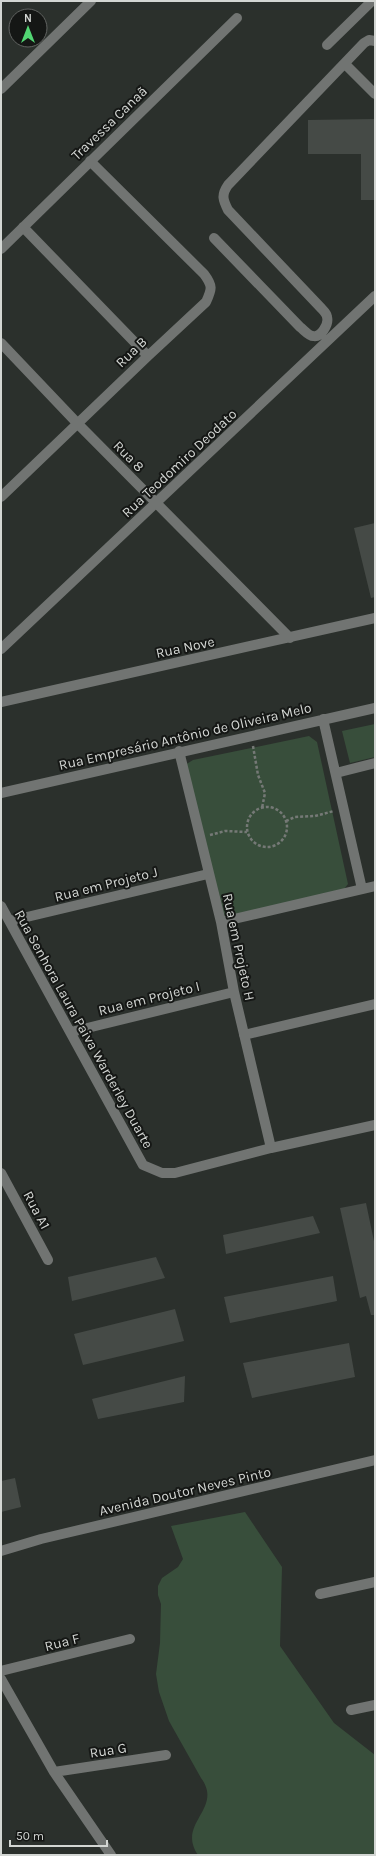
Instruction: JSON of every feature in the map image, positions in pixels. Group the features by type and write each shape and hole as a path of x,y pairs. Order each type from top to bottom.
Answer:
{"street":[{"path":"1,89 91,1"},
{"path":"327,45 372,1"},
{"name":"Travessa Canaã","path":"1,249 237,18"},
{"path":"214,238 300,327 311,336 315,337 319,335 327,323 327,317 322,309 228,210 223,201 223,192 228,185 364,44 369,40 375,41"},
{"path":"345,64 375,94"},
{"name":"Rua B","path":"1,497 206,302 211,290 210,283 204,274 90,161"},
{"path":"24,227 148,356"},
{"name":"Rua Teodomiro Deodato","path":"1,649 375,296"},
{"name":"Rua 8","path":"1,344 290,638"},
{"name":"Rua Nove","path":"1,702 375,618"},
{"name":"Rua Empresário Antônio de Oliveira Melo","path":"1,793 179,751 375,708"},
{"path":"323,719 362,889"},
{"name":"Rua em Projeto H","path":"179,751 220,922 234,992 271,1148"},
{"path":"336,773 375,763"},
{"name":"Rua em Projeto J","path":"10,921 208,874"},
{"path":"220,922 375,886"},
{"name":"Rua Senhora Laura Paiva Warderley Duarte","path":"1,906 143,1165 162,1173 175,1173 271,1148"},
{"name":"Rua em Projeto I","path":"70,1032 234,992"},
{"path":"244,1035 375,1004"},
{"path":"271,1148 375,1125"},
{"name":"Rua A1","path":"1,1173 48,1260"},
{"name":"Avenida Doutor Neves Pinto","path":"1,1551 49,1538 375,1460"},
{"path":"320,1594 375,1582"},
{"name":"Rua F","path":"1,1671 130,1639"},
{"path":"1,1679 54,1772 111,1855"},
{"path":"351,1710 375,1705"},
{"name":"Rua G","path":"54,1772 166,1755"}],"path":[{"path":"251,736 258,776 265,793 262,808"},
{"path":"262,808 275,809 280,812 286,821 286,831 283,839 272,847 262,847 249,838 247,822 254,811 262,808"},
{"path":"286,821 295,816 315,816 344,808"},
{"path":"200,838 225,832 248,832"}],"green space":[{"path":"375,724 375,757 350,763 342,731"},
{"path":"309,736 317,742 348,884 341,893 228,920 216,913 185,765 193,760"},
{"path":"245,1512 282,1567 280,1646 334,1723 375,1755 375,1855 198,1855 193,1844 192,1834 207,1799 207,1789 169,1721 159,1692 156,1674 160,1643 161,1604 158,1595 158,1586 162,1578 178,1567 183,1559 171,1526"}],"building":[{"path":"375,119 375,200 361,200 361,154 308,154 308,120"},
{"path":"375,523 375,597 371,598 354,528"},
{"path":"366,1203 375,1246 375,1315 371,1315 366,1296 360,1298 340,1208"},
{"path":"313,1216 320,1233 226,1254 223,1235"},
{"path":"156,1257 165,1278 72,1301 68,1277"},
{"path":"333,1276 337,1301 230,1323 224,1297"},
{"path":"175,1309 184,1341 83,1365 74,1334"},
{"path":"349,1343 355,1377 252,1398 243,1363"},
{"path":"185,1376 184,1402 98,1419 92,1399"},
{"path":"15,1478 21,1507 1,1512 1,1481"}]}
